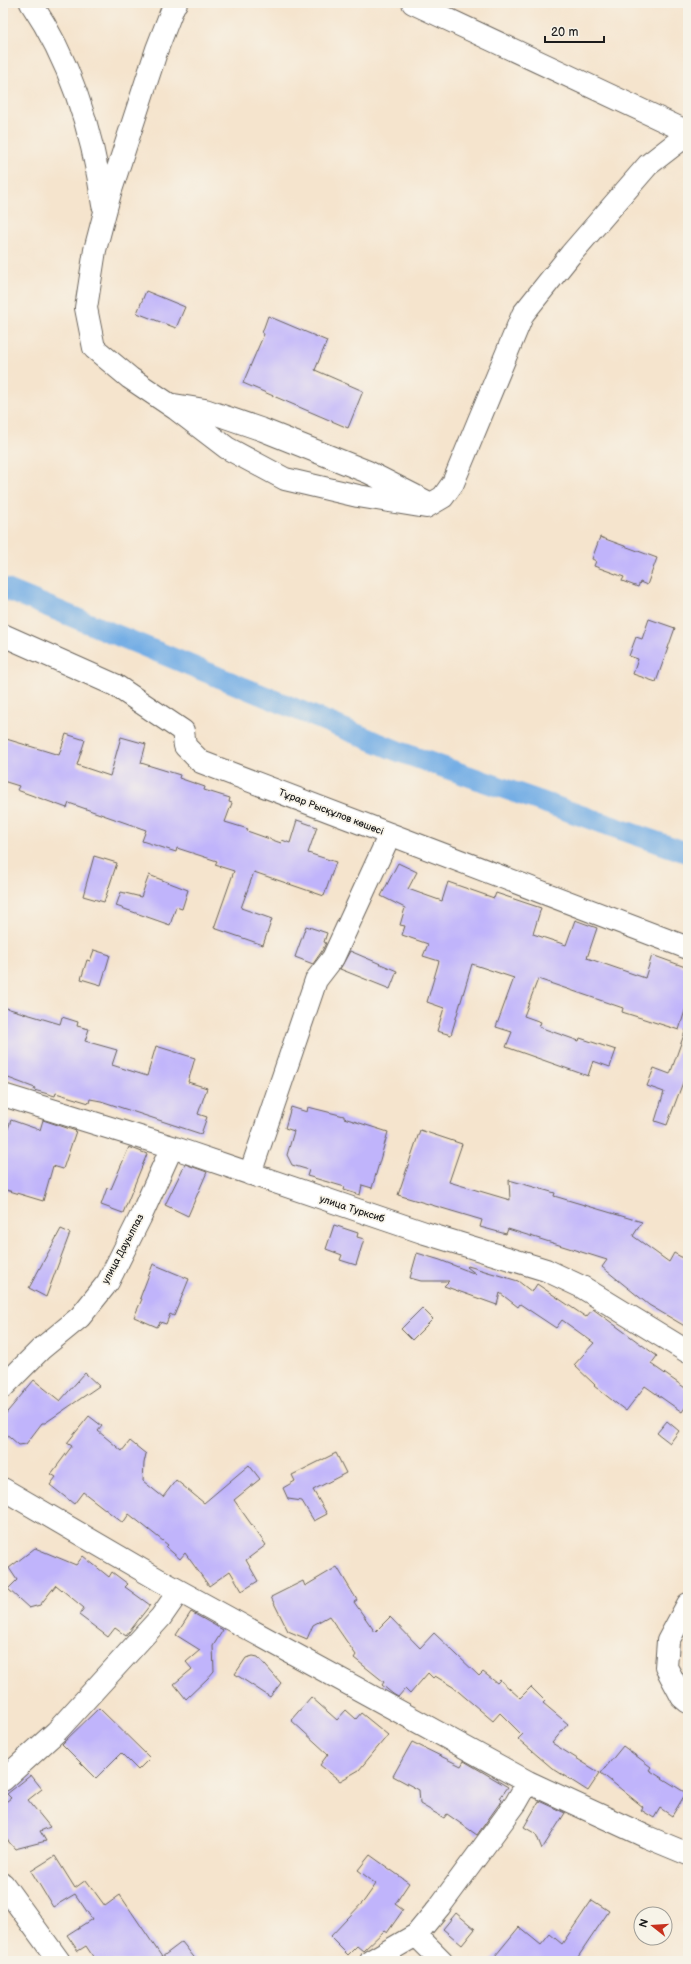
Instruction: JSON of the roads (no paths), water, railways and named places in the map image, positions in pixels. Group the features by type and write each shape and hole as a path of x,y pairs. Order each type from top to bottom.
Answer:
{"street":[{"path":"31,3 48,28 78,98 98,167 104,214"},
{"path":"176,3 157,49 104,214 95,250 86,308 94,348 130,378 170,405 227,448 285,479 358,496 426,507 443,497 453,483 522,314 570,254 648,165 688,133 413,3"},
{"path":"170,405 205,410 263,430 368,472 432,504"},
{"name":"Тұрар Рысқұлов көшесі","path":"3,635 115,685 183,732 185,746 201,762 688,948"},
{"path":"250,1174 316,980 333,958 390,834"},
{"name":"улица Турксиб","path":"3,1095 172,1147 424,1233 546,1270 582,1287 688,1352"},
{"name":"улица Дауылпаз","path":"3,1387 41,1350 80,1317 108,1282 140,1218 172,1147"},
{"path":"3,1489 179,1591 528,1782 688,1854"},
{"path":"3,1780 56,1732 161,1617 179,1591"},
{"path":"688,1604 668,1641 666,1667 682,1698 688,1702"},
{"path":"371,1961 416,1935 440,1906 516,1803 528,1782"},
{"path":"3,1884 59,1961"},
{"path":"416,1935 442,1961"}],"waterway":[{"path":"3,588 400,752 688,853"}]}
